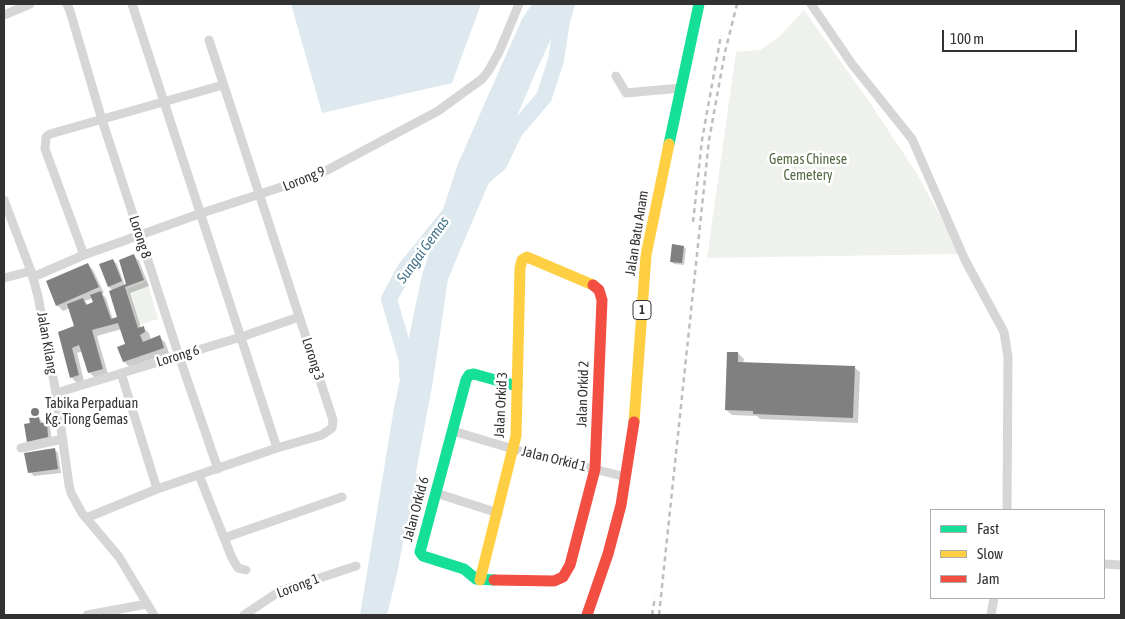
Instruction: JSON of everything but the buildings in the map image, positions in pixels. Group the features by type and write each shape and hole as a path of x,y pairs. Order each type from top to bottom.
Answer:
{"main road":[{"name":"Jalan Batu Anam","path":"587,615 608,554 621,505 635,420 646,255 699,4"},
{"name":"Jalan Orkid 3","path":"480,580 516,436 520,268 524,257"},
{"name":"Jalan Orkid 2","path":"480,580 554,581 563,577 570,565 595,469 601,294 591,284 530,257 524,257"},
{"name":"Jalan Orkid 6","path":"480,580 464,569 420,554 464,385 469,375 480,375 517,386"}],"street":[{"path":"4,15 30,4"},
{"name":"Lorong 8","path":"67,4 102,120 179,356 218,468"},
{"path":"132,4 199,214 277,448"},
{"name":"Lorong 9","path":"4,278 32,274 199,214 260,196 318,175 438,111 473,86 489,70 499,52 519,4"},
{"path":"811,4 852,64 912,139 965,260 1004,332 1008,357 1008,509"},
{"name":"Lorong 3","path":"86,518 157,489 277,448 326,434 332,428 333,424 209,40"},
{"path":"616,76 626,93 681,88"},
{"path":"84,255 45,149 44,143 46,138 50,134 223,84"},
{"name":"Jalan Kilang","path":"4,200 32,274 56,393 69,485 75,502 119,557 154,615"},
{"name":"Lorong 6","path":"56,393 241,337 299,317"},
{"path":"121,374 157,489"},
{"name":"Jalan Orkid 1","path":"453,431 513,449 626,477"},
{"path":"21,448 62,439"},
{"path":"199,475 235,565 246,570"},
{"path":"436,493 498,513"},
{"path":"224,538 342,497"},
{"path":"1105,564 1121,565"},
{"name":"Lorong 1","path":"244,615 280,591 356,566"},
{"path":"991,615 994,599"},
{"path":"88,615 147,604"}],"green space":[{"name":"Gemas Chinese Cemetery","path":"804,10 916,172 961,254 707,258 736,52 760,50 779,37"},
{"path":"147,281 158,319 138,325 127,289"}],"shaded area":[{"path":"291,4 481,4 452,83 322,113"},
{"path":"532,4 567,4 534,76 448,279 433,381 397,574 387,615 360,615 394,408 422,275 457,166 522,19"}],"waterway":[{"name":"Sungai Gemas","path":"479,181 499,164 515,131 544,97 556,60 562,21 567,4"},
{"name":"Sungai Gemas","path":"407,375 407,361 389,299 405,269 451,212"},
{"name":"Sungai Gemas","path":"403,530 410,505 411,479"}],"railway":[{"path":"659,615 709,140 725,52 737,4"},
{"path":"693,222 702,140 721,35"},
{"path":"652,615 655,597"}],"traffic: fast":[{"path":"669,144 699,4"},
{"path":"494,580 476,579 464,569 423,556 420,552 466,380 469,375 474,374 517,386"}],"traffic: slow":[{"path":"634,422 646,255 669,144"},
{"path":"480,580 516,436 520,268 522,260 527,257 593,285"}],"traffic: jam":[{"path":"494,580 554,581 563,577 570,565 595,469 602,300 599,290 593,285"},
{"path":"587,615 608,554 621,505 634,422"}],"place":[{"name":"Tabika Perpaduan Kg. Tiong Gemas","path":"35,412"}]}
